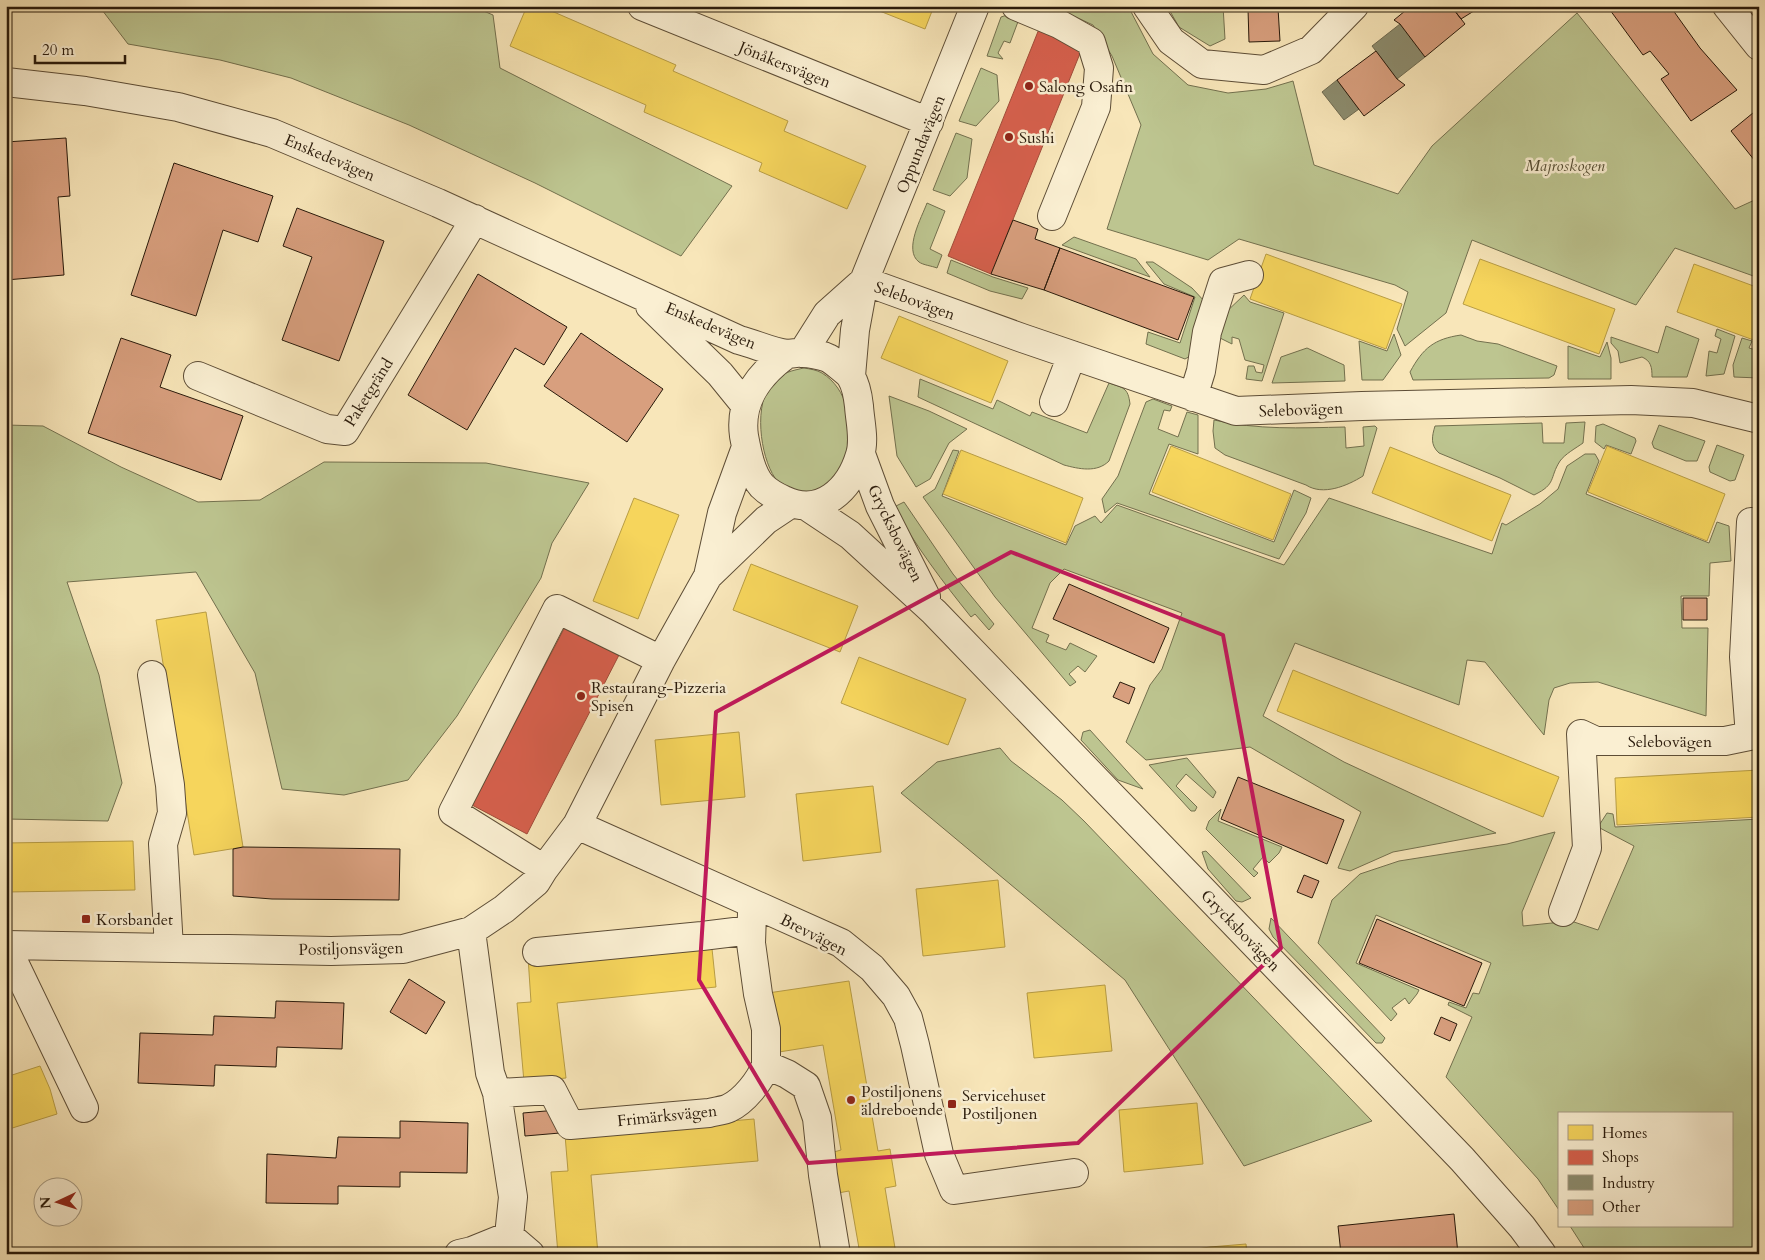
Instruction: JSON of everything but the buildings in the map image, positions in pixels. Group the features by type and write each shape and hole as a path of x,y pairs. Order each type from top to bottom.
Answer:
{"street":[{"name":"Jönåkersvägen","path":"642,6 929,122"},
{"name":"Oppundavägen","path":"851,376 864,281 975,6"},
{"path":"1016,6 1060,24 1091,42 1099,68 1096,107 1052,216"},
{"path":"1148,6 1171,41 1202,64 1264,70 1311,50 1354,6"},
{"path":"1726,6 1759,46"},
{"name":"Enskedevägen","path":"6,82 85,91 178,107 272,133 474,219 740,340 795,353 828,358 851,376"},
{"name":"Paketgränd","path":"198,376 328,429 345,431 474,219"},
{"path":"1193,397 1201,370 1207,332 1223,282 1249,275"},
{"name":"Oppundavägen","path":"795,353 827,314 864,281"},
{"name":"Selebovägen","path":"864,281 1236,412 1370,406 1631,400 1692,403 1759,419"},
{"name":"Enskedevägen","path":"636,292 720,374 746,406"},
{"name":"Enskedevägen","path":"795,353 769,367 753,388 746,406 743,428 746,447 754,471 762,486 776,497 799,505"},
{"path":"1054,402 1072,355"},
{"path":"799,505 828,500 841,490 852,476 861,454 862,434 858,399 851,376"},
{"name":"Postiljonsvägen","path":"6,945 331,951 403,949 471,931 504,909 536,882 544,868 577,825 661,660 708,576 722,513 746,447"},
{"name":"Grycksbovägen","path":"861,454 880,506 934,612"},
{"name":"Grycksbovägen","path":"799,505 850,535 934,612 1462,1159 1522,1227 1542,1254"},
{"name":"Postiljonsvägen","path":"708,576 766,520 799,505"},
{"path":"1751,522 1744,657 1754,735"},
{"path":"544,868 453,812 557,609 661,660"},
{"path":"152,675 170,785 172,813 163,844 170,948"},
{"name":"Selebovägen","path":"1563,912 1587,848 1581,734 1596,741 1725,741 1754,735"},
{"name":"Brevvägen","path":"577,825 752,917 841,943 872,968 896,996 908,1018 916,1044 939,1154 954,1190 1074,1173"},
{"path":"537,952 702,936 752,917 750,943 766,1029 766,1065 787,1074 806,1086 817,1118 823,1174 836,1254"},
{"path":"471,931 490,1073 497,1093 513,1197 509,1236"},
{"path":"6,945 84,1108"},
{"name":"Frimärksvägen","path":"497,1093 552,1090 570,1125 709,1113 730,1108 753,1089 762,1077 766,1065"},
{"path":"459,1254 472,1251 509,1236"},
{"path":"509,1236 530,1254"}],"highlighted area":[{"path":"1011,552 1223,635 1281,948 1078,1143 808,1163 699,980 716,712"}],"green space":[{"path":"99,6 472,6 493,15 500,68 732,186 681,256 535,183 409,125 291,78 220,60 128,44"},
{"name":"Majroskogen","path":"1052,6 1128,6 1153,54 1188,85 1228,93 1266,89 1293,81 1314,165 1398,194 1432,146 1577,13 1735,209 1759,198 1759,278 1675,248 1636,305 1472,240 1446,313 1405,346 1397,329 1408,292 1395,285 1239,239 1208,260 1107,229 1141,125 1112,56 1093,25"},
{"path":"1167,6 1223,6 1225,39 1210,46 1179,27"},
{"path":"1007,15 1019,19 1010,43 1004,41 998,53 1003,59 987,56 1001,17"},
{"path":"981,68 997,75 999,101 976,126 959,121"},
{"path":"956,133 972,139 967,178 950,196 933,190"},
{"path":"927,203 945,211 930,249 942,255 937,268 919,262 913,250 915,233"},
{"path":"1074,237 1136,259 1150,277 1062,245"},
{"path":"951,260 993,277 1028,288 1022,299 990,291 947,273"},
{"path":"1146,262 1153,262 1192,288 1206,303 1192,355 1185,359 1146,344 1148,332 1180,343 1195,297 1164,284"},
{"path":"1244,295 1250,302 1284,313 1262,381 1246,379 1248,366 1254,366 1256,372 1262,373 1264,365 1245,360 1239,339 1232,337 1232,344 1220,338 1223,315"},
{"path":"1666,326 1699,339 1687,377 1652,377 1650,365 1642,357 1620,363 1618,351 1611,343 1611,337 1658,353"},
{"path":"1717,329 1735,336 1724,374 1706,376 1709,351 1717,353 1721,339 1715,336"},
{"path":"1394,334 1401,355 1383,380 1362,380 1359,341 1387,351"},
{"path":"1461,335 1477,341 1498,344 1557,366 1554,375 1549,378 1413,380 1410,372 1430,346 1443,339"},
{"path":"1742,338 1752,341 1749,348 1759,351 1759,378 1734,377 1733,365"},
{"path":"1607,342 1611,358 1611,379 1568,379 1568,346 1600,357"},
{"path":"1307,348 1344,365 1345,381 1272,383 1281,357"},
{"path":"804,368 822,373 838,388 847,408 850,429 847,457 842,470 822,488 809,494 796,491 776,480 766,457 761,430 763,402 773,381 784,374"},
{"path":"920,379 993,409 997,400 1030,416 1032,412 1087,433 1109,383 1126,391 1130,404 1109,461 1093,469 1082,469 1064,465 918,397"},
{"path":"889,396 929,411 967,429 949,443 930,479 916,487 897,456"},
{"path":"1153,399 1172,406 1170,411 1164,410 1158,429 1178,437 1187,412 1198,415 1198,454 1169,444 1149,494 1274,542 1294,490 1311,498 1306,513 1279,559 1117,503 1105,513 1102,499 1118,476 1146,402"},
{"path":"1214,420 1263,427 1345,427 1346,448 1364,446 1363,427 1375,426 1377,428 1363,476 1342,486 1320,490 1225,455 1215,448"},
{"path":"1585,422 1583,443 1562,458 1549,484 1534,495 1500,478 1439,453 1434,447 1432,440 1435,426 1542,423 1543,443 1564,443 1566,423"},
{"path":"1603,424 1635,438 1636,441 1631,454 1606,445 1604,449 1595,442 1596,426"},
{"path":"6,425 43,426 121,467 198,502 260,500 324,462 486,463 589,483 552,543 541,578 457,716 408,780 344,795 282,789 255,673 196,572 67,582 99,675 122,783 108,821 6,819"},
{"path":"1659,425 1705,441 1697,461 1686,461 1654,448 1652,443"},
{"path":"1717,445 1744,455 1735,480 1730,481 1710,472 1709,467"},
{"path":"953,450 959,451 942,496 1066,545 1075,526 1095,516 1101,523 1117,505 1284,565 1329,498 1492,554 1502,523 1506,525 1540,504 1558,489 1567,466 1585,454 1595,454 1599,461 1586,494 1709,543 1717,522 1729,526 1731,561 1710,563 1709,596 1681,596 1682,628 1708,628 1706,716 1598,682 1570,683 1554,688 1549,700 1544,735 1485,662 1467,660 1459,705 1295,643 1263,716 1344,762 1496,833 1393,852 1350,871 1338,868 1361,812 1250,747 1146,760 1126,742 1150,685 1162,669 1182,613 1064,569 1050,583 1032,628 1049,635 1046,642 1066,650 1070,643 1097,656 1085,672 1078,666 1069,674 1076,682 1070,686 995,597 923,497 935,489"},
{"path":"904,502 953,574 994,624 989,630 975,614 971,617 940,577 902,522 894,507"},
{"path":"1090,730 1143,789 1118,780 1081,740 1083,732"},
{"path":"1000,748 1011,761 1062,800 1084,821 1372,1121 1244,1166 1125,980 901,793 937,762"},
{"path":"1187,758 1216,792 1213,798 1186,774 1176,786 1197,807 1195,811 1191,811 1149,765"},
{"path":"1221,809 1218,821 1282,847 1269,863 1263,857 1253,869 1258,873 1254,877 1206,829 1209,821"},
{"path":"1607,813 1613,814 1615,827 1759,819 1759,1254 1588,1254 1571,1228 1732,1228 1732,1112 1558,1112 1558,1209 1538,1179 1446,1077 1472,1017 1448,1005 1449,1002 1466,1008 1473,993 1479,994 1491,963 1376,915 1356,963 1419,990 1409,1004 1405,998 1392,1008 1397,1014 1391,1021 1318,943 1332,900 1360,874 1399,861 1507,844 1555,832 1522,912 1523,926 1571,921 1598,930 1634,846 1598,827"},
{"path":"1206,851 1251,898 1242,902 1236,901 1208,869 1202,852"},
{"path":"1271,918 1385,1038 1382,1043 1376,1043 1273,937 1269,929"}],"place":[{"name":"Salong Osafin","path":"1029,86"},
{"name":"Sushi","path":"1009,137"},
{"name":"Restaurang-Pizzeria Spisen","path":"581,696"},
{"name":"Korsbandet","path":"86,919"},
{"name":"Postiljonens äldreboende","path":"851,1100"},
{"name":"Servicehuset Postiljonen","path":"952,1104"}]}
